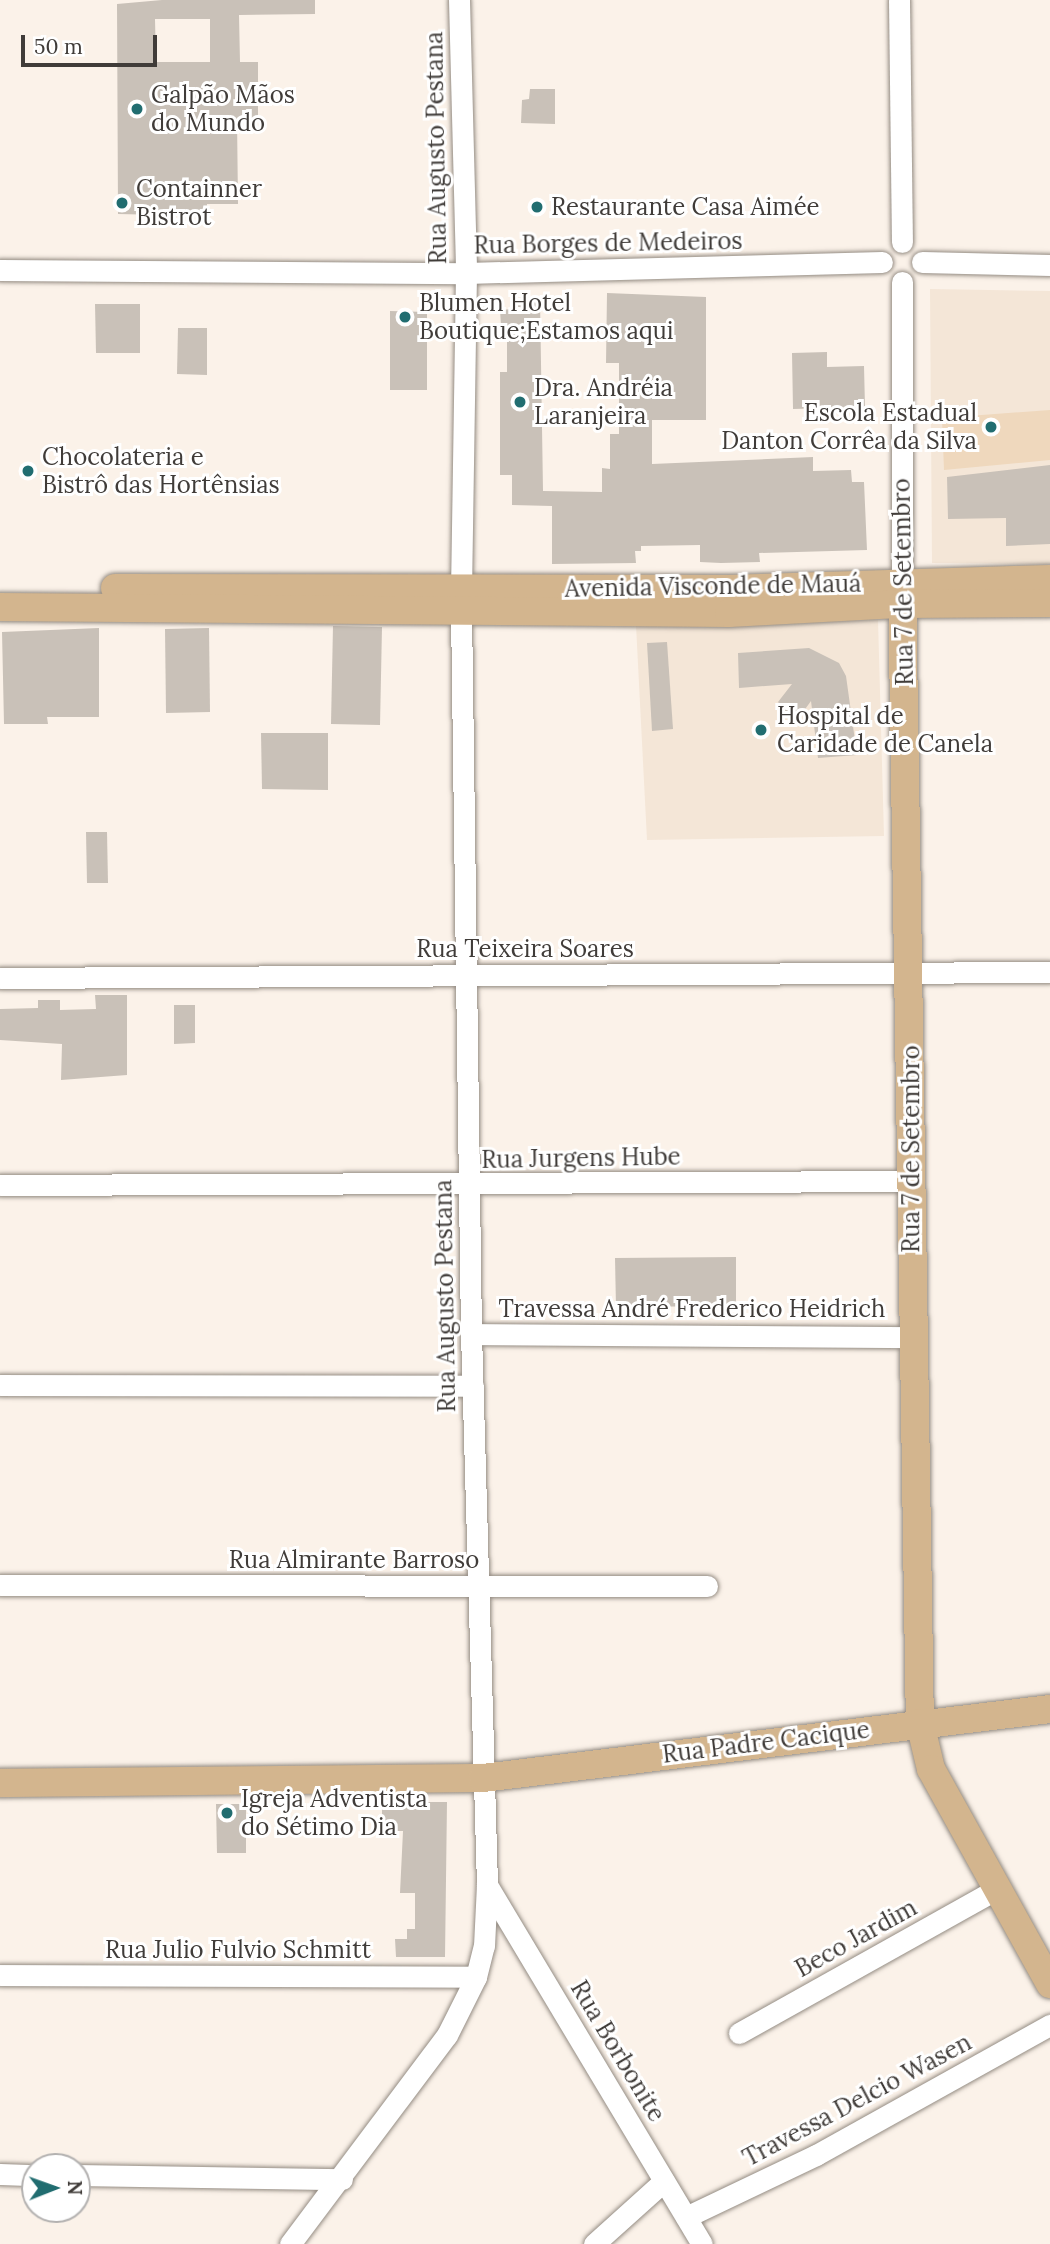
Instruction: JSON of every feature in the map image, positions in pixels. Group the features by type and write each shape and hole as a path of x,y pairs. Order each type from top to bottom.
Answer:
{"main road":[{"name":"Avenida Visconde de Mauá","path":"0,607 461,601 729,601 903,593 1050,579"},
{"name":"Avenida Visconde de Mauá","path":"0,588 461,601"},
{"name":"Avenida Visconde de Mauá","path":"903,593 1050,603"},
{"name":"Rua 7 de Setembro","path":"903,593 910,974 912,1337 920,1723 931,1769 1050,1984"},
{"name":"Rua Padre Cacique","path":"0,1783 483,1778 1050,1709"}],"street":[{"name":"Rua Augusto Pestana","path":"459,0 466,273 461,601 468,1185 487,1885 477,1977"},
{"path":"899,0 902,242"},
{"path":"902,242 914,246 922,262 914,279 902,282 890,277 882,262 886,250 902,242"},
{"name":"Rua Borges de Medeiros","path":"0,270 466,273 882,262"},
{"path":"922,262 1050,265"},
{"name":"Rua 7 de Setembro","path":"902,282 903,593"},
{"name":"Rua Teixeira Soares","path":"0,978 1050,972"},
{"name":"Rua Jurgens Hube","path":"0,1185 911,1181"},
{"name":"Travessa André Frederico Heidrich","path":"471,1334 912,1337"},
{"path":"0,1385 473,1386"},
{"name":"Rua Almirante Barroso","path":"0,1585 707,1586"},
{"name":"Rua Borbonite","path":"487,1885 702,2244"},
{"name":"Beco Jardim","path":"739,2033 998,1888"},
{"name":"Rua Julio Fulvio Schmitt","path":"0,1975 477,1977"},
{"path":"290,2244 431,2059 477,1977"},
{"name":"Travessa Delcio Wasen","path":"686,2217 816,2155 1050,2025"},
{"path":"0,2174 21,2175"},
{"path":"91,2175 342,2179"},
{"path":"594,2244 664,2181"}],"shaded area":[{"name":"Escola Estadual Danton Corrêa da Silva","path":"930,289 1050,291 1050,564 932,563"},
{"path":"1050,410 1050,460 944,470 942,418"},
{"name":"Hospital de Caridade de Canela","path":"878,620 884,836 647,840 636,625"}],"building":[{"path":"162,0 315,0 315,14 239,15 240,62 258,62 258,118 237,118 238,204 207,204 207,216 118,214 117,4","holes":["155,19 210,19 210,62 156,62"]},
{"path":"530,89 555,89 555,124 521,123 522,100 529,99"},
{"path":"607,293 706,297 706,420 652,420 652,464 813,457 813,471 851,470 852,482 864,482 867,550 759,553 760,562 721,563 700,562 700,545 641,546 641,551 635,551 636,563 552,564 552,506 512,505 512,475 500,475 500,372 507,372 507,326 501,326 500,310 514,309 521,299 540,299 543,491 602,492 602,468 610,469 610,434 619,434 619,363 606,363"},
{"path":"95,304 140,304 140,353 96,353"},
{"path":"390,311 427,312 427,390 390,390"},
{"path":"178,328 207,328 207,375 177,374"},
{"path":"827,352 827,367 864,366 865,407 793,409 792,353"},
{"path":"1050,465 1050,544 1006,546 1006,518 948,519 947,477"},
{"path":"333,626 382,627 380,725 331,724"},
{"path":"99,628 99,717 47,717 48,724 4,724 2,632"},
{"path":"209,628 210,712 166,713 165,629"},
{"path":"667,642 673,729 652,731 647,643"},
{"path":"809,648 839,663 846,676 857,755 818,758 811,701 795,723 778,702 792,684 739,688 738,653"},
{"path":"261,733 328,733 328,790 262,789"},
{"path":"86,832 107,832 108,883 87,883"},
{"path":"95,995 127,995 127,1075 61,1080 62,1044 0,1040 0,1009 38,1008 38,1000 60,1000 60,1010 96,1009"},
{"path":"174,1005 195,1005 195,1043 174,1044"},
{"path":"736,1257 736,1306 616,1307 615,1258"},
{"path":"382,1802 447,1802 445,1957 396,1957 395,1939 407,1939 407,1929 415,1929 415,1893 400,1893 403,1831 382,1831"},
{"path":"216,1804 246,1804 246,1853 217,1853"}],"place":[{"name":"Galpão Mãos do Mundo","path":"137,109"},
{"name":"Containner Bistrot","path":"122,203"},
{"name":"Restaurante Casa Aimée","path":"537,207"},
{"name":"Blumen Hotel Boutique;Estamos aqui","path":"405,317"},
{"name":"Dra. Andréia Laranjeira","path":"520,402"},
{"name":"Escola Estadual Danton Corrêa da Silva","path":"991,427"},
{"name":"Chocolateria e Bistrô das Hortênsias","path":"28,471"},
{"name":"Hospital de Caridade de Canela","path":"761,730"},
{"name":"Igreja Adventista do Sétimo Dia","path":"227,1813"}]}
